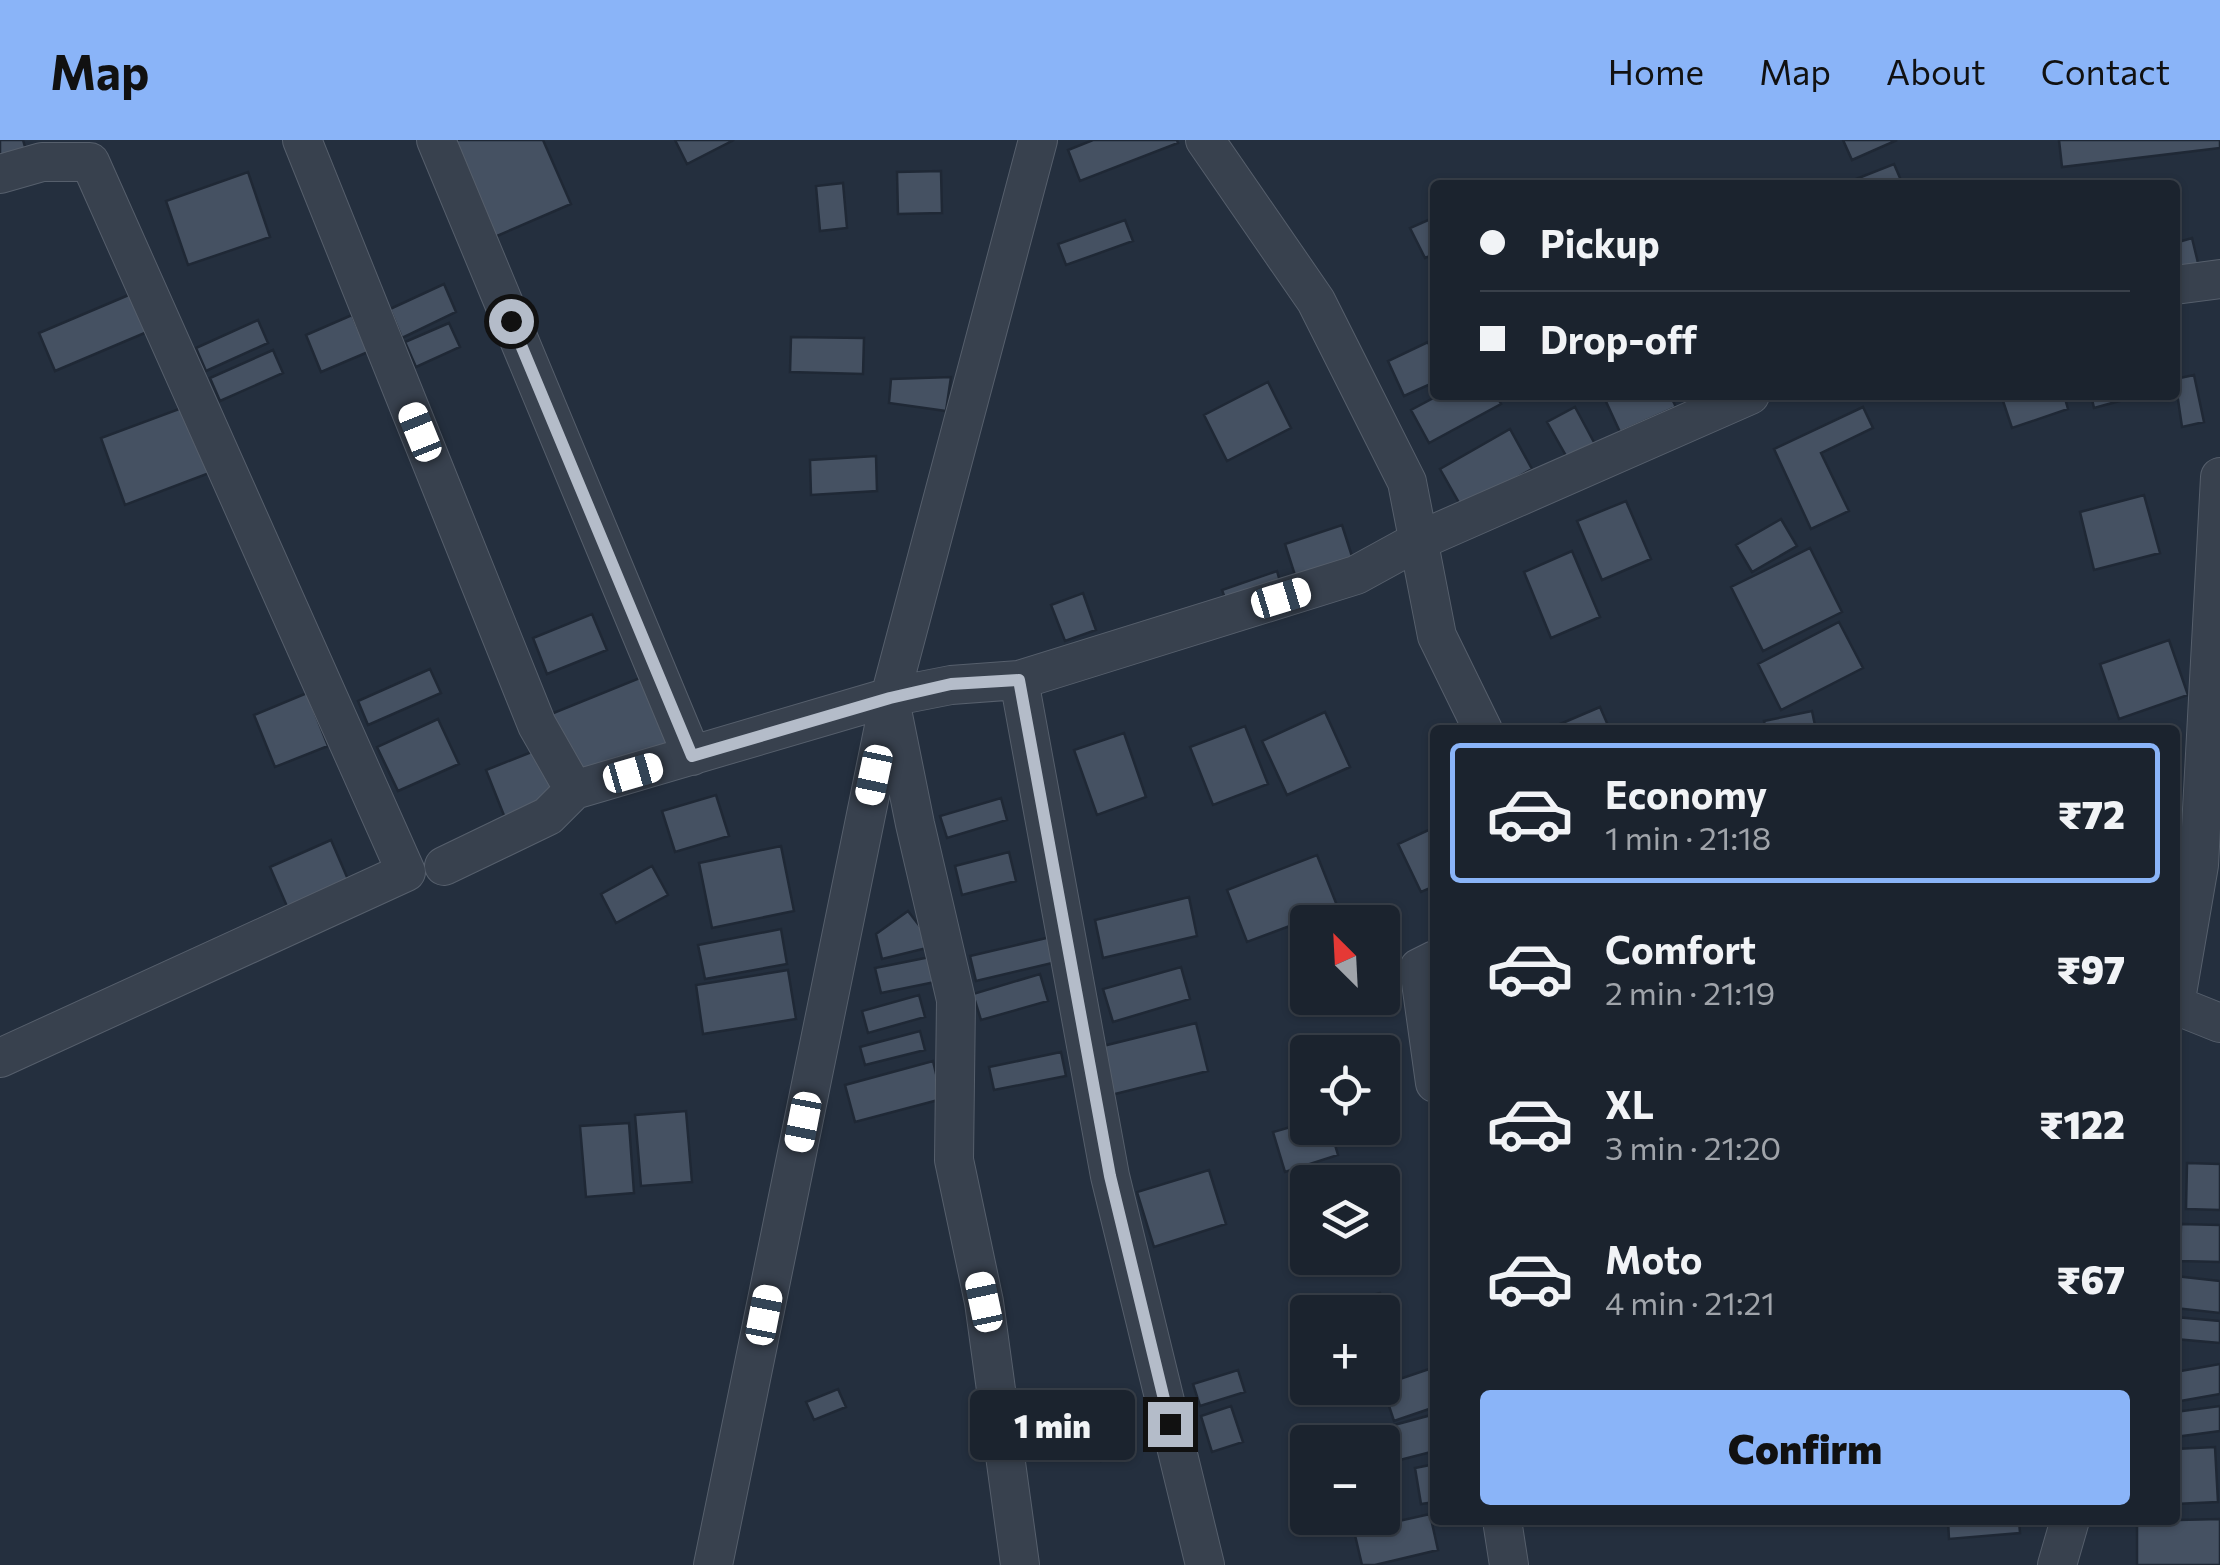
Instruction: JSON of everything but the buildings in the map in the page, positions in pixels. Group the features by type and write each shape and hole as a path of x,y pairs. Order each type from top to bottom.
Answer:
{"street":[{"path":"302,140 538,725 574,790"},
{"path":"436,140 692,756"},
{"path":"713,1565 890,698 1038,140"},
{"path":"1205,140 1316,301 1407,482 1437,636 1481,725"},
{"path":"0,174 42,162 90,162 406,872 0,1058"},
{"path":"2180,283 2220,279"},
{"path":"444,866 548,816 574,790 890,698 951,684 1019,680 1356,575 1418,541 1739,400"},
{"path":"2180,984 2209,863 2220,477"},
{"path":"1019,680 1110,1176 1205,1565"},
{"path":"890,698 956,1000 954,1160 984,1302 1020,1565"},
{"path":"1430,962 1419,968 1430,1047"},
{"path":"2180,1007 2220,1023"},
{"path":"1503,1525 1509,1565"},
{"path":"2057,1565 2069,1525"}],"route":[{"path":"511,321 692,756 890,698 951,684 1019,680 1110,1176 1170,1424"}]}
